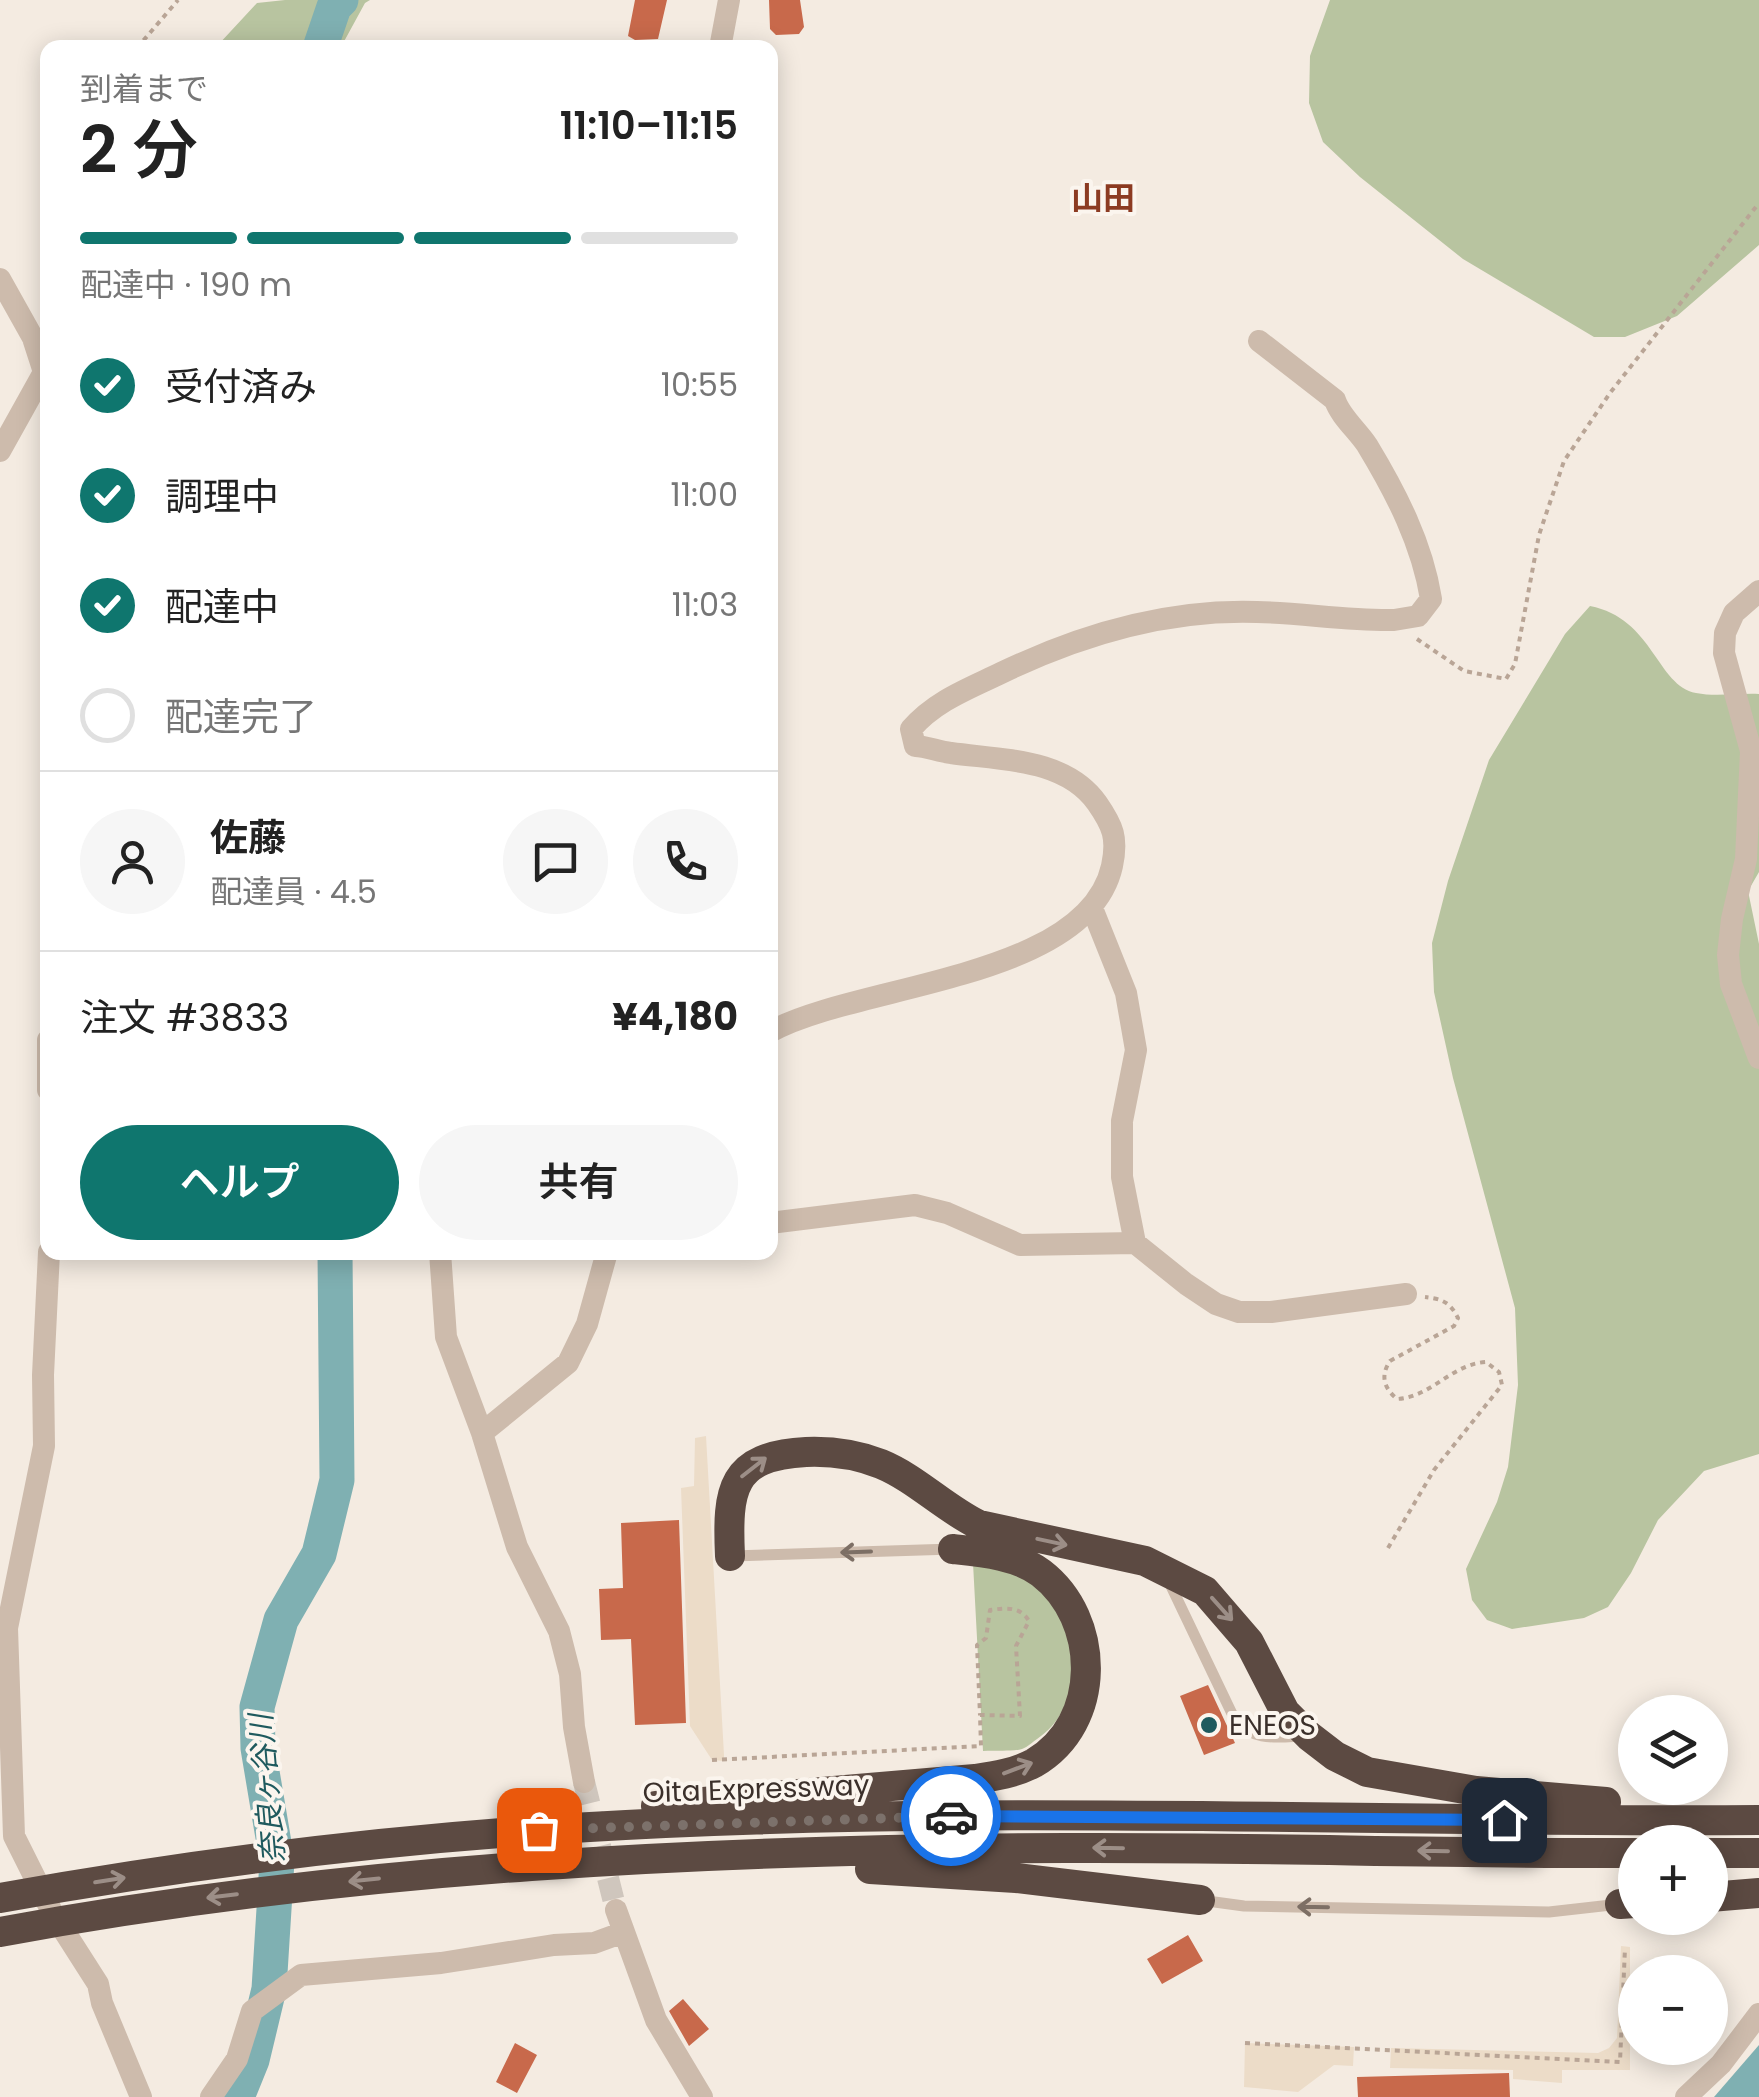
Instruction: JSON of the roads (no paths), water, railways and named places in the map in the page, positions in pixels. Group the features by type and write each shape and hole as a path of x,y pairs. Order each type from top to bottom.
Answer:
{"highway":[{"path":"730,1556 728,1523 732,1499 740,1477 754,1462 773,1454 818,1451 854,1456 909,1478 954,1513 979,1525 1145,1561 1205,1590 1248,1642 1285,1712 1335,1756 1367,1772 1458,1788 1657,1806 1759,1808"},
{"path":"401,1841 576,1813 975,1779 1011,1773 1037,1761 1059,1740 1077,1712 1086,1684 1086,1652 1079,1619 1040,1571 1007,1557 953,1549"},
{"name":"Oita Expressway","path":"7,1897 173,1870 401,1841 574,1828 884,1817 1759,1820"},
{"path":"9,1931 176,1902 404,1876 586,1861 1068,1848 1618,1854"},
{"path":"1728,1853 1759,1853"},
{"path":"404,1876 470,1879 597,1870 735,1867 926,1871 1200,1900"},
{"path":"1728,1896 1759,1893"}],"street":[{"path":"722,40 729,0"},
{"path":"0,279 40,358"},
{"path":"778,1028 834,1008 986,968 1054,935 1092,908 1109,876 1116,846 1114,826 1090,793 1058,773 1034,764 915,746 911,729 929,708 1098,633 1152,619 1213,611 1394,620 1418,616 1432,598 1426,567 1392,487 1356,427 1335,400 1259,341"},
{"path":"0,450 40,383"},
{"path":"1759,591 1734,612 1725,632 1724,653 1751,751 1746,858 1732,918 1730,984 1759,1058"},
{"path":"1092,908 1126,992 1136,1050 1122,1121 1122,1176 1135,1244"},
{"path":"778,1221 915,1205 947,1213 1020,1245 1135,1244 1216,1304 1238,1312 1271,1312 1406,1294"},
{"path":"49,1260 44,1446 7,1628 14,1836 9,1848 98,1984 102,2004 140,2097"},
{"path":"441,1260 446,1338 482,1434 517,1547 559,1631 570,1674 584,1782"},
{"path":"482,1434 568,1363 586,1324 605,1260"},
{"path":"212,2097 237,2059 252,2011 301,1975 441,1963 554,1944 594,1942 620,1921 656,2020 702,2097"},
{"path":"1686,2097 1721,2064 1759,2014"}],"lane":[{"path":"730,1556 953,1549"},
{"path":"1145,1561 1175,1592 1235,1720 1245,1732 1260,1737 1309,1736"},
{"path":"1200,1900 1244,1906 1549,1912 1618,1905"}],"water":[{"path":"1759,2045 1759,2097 1714,2097"}],"waterway":[{"name":"奈良ヶ谷川","path":"323,40 334,7 341,0"},
{"name":"奈良ヶ谷川","path":"237,2097 252,2060 269,1989 277,1861 258,1748 257,1707 281,1620 319,1554 337,1480 335,1260"}],"tunnel":[{"path":"584,1782 616,1910"}],"place":[{"name":"ENEOS","path":"1209,1725"}],"district":[{"name":"山田","path":"1103,197"}]}
